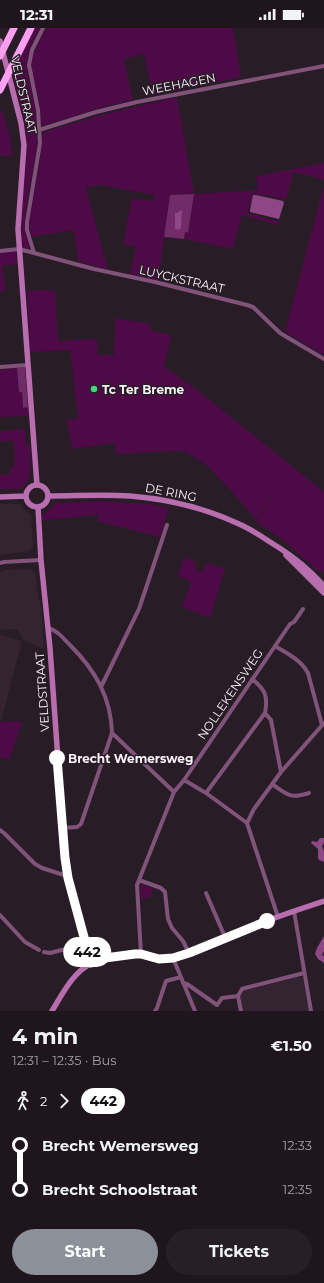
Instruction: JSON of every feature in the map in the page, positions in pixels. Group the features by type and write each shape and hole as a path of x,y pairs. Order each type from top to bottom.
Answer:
{"highway":[{"path":"0,56 14,28"},
{"path":"0,90 31,28"}],"street":[{"path":"34,253 27,225 28,209 39,150 39,130 38,110 29,65 32,50 43,28"},
{"name":"VELDSTRAAT","path":"0,41 21,122 24,145 19,208 19,249 37,484"},
{"name":"WEEHAGEN","path":"39,130 96,112 137,102 324,66"},
{"path":"0,251 19,249"},
{"name":"LUYCKSTRAAT","path":"19,249 94,269 155,282 253,307 280,333 324,359"},
{"path":"0,367 28,365"},
{"path":"37,484 46,488 48,496 47,502 38,507 31,506 26,493 30,487 37,484"},
{"path":"0,496 26,496"},
{"name":"DE RING","path":"48,496 131,496 174,502 217,515 238,523 259,534 301,563 324,586"},
{"name":"VELDSTRAAT","path":"38,507 62,828 67,876 91,963"},
{"path":"101,686 139,609 167,525"},
{"name":"DE RING","path":"279,548 324,593"},
{"path":"0,563 41,560"},
{"name":"NOLLEKENSWEG","path":"141,954 137,885 174,792 184,780 290,624 294,622 303,609"},
{"path":"48,628 55,630 84,659 101,686 111,715 112,733 81,824 77,827 62,828"},
{"path":"247,823 254,809 272,784 323,724 305,667 295,658 275,646"},
{"path":"206,793 264,713 266,696 259,684 252,679"},
{"path":"264,713 271,720 282,772"},
{"path":"112,733 174,792"},
{"path":"184,780 206,793 247,823 278,917"},
{"path":"272,784 286,794 297,797 309,793"},
{"path":"0,830 35,864 42,868 67,876"},
{"path":"139,880 161,888 165,892 168,919 172,928 183,941 189,953"},
{"path":"206,893 225,938"},
{"path":"52,1011 74,977 84,967 91,963 121,955 141,954 154,958 173,958 278,917 324,901"},
{"path":"294,911 311,1011"},
{"path":"0,916 25,942 39,950"},
{"path":"44,952 50,953 85,944"},
{"path":"173,958 195,1011"},
{"path":"241,1011 238,996 242,989 304,972"},
{"path":"155,1011 166,981 181,977"},
{"path":"183,983 187,984 217,1005 222,998 238,996"}],"shaded area":[{"path":"35,28 40,28 30,49 27,62 35,106 37,138 36,153 26,211 25,228 29,248 26,249 23,248 22,245 22,216 27,146 25,125 12,73"},
{"path":"47,28 233,28 241,77 153,95 144,54 124,59 133,100 103,107 42,126 39,100 31,69 31,63 34,52"},
{"path":"177,97 194,194 170,195 158,281 130,274 136,247 123,244 132,198 153,201 154,195 100,185 86,188 108,270 78,261 74,230 31,237 29,222 44,132 97,116"},
{"path":"0,110 2,111 10,136 12,156 0,156"},
{"path":"324,163 324,180 294,172 286,199 253,193 247,213 280,222 279,225 242,215 233,249 184,239 185,232 188,233 194,194 258,190 256,176"},
{"path":"324,185 324,355 285,332"},
{"path":"194,194 188,233 185,232 184,239 164,237 170,195"},
{"path":"253,195 283,201 284,203 279,219 250,212"},
{"path":"181,210 181,228 179,230 175,229 175,213"},
{"path":"16,251 17,264 2,266 6,291 0,291 0,253"},
{"path":"27,291 55,291 58,341 97,339 98,355 114,355 115,318 151,324 150,330 171,335 164,367 196,389 324,492 323,572 318,571 281,539 256,522 279,489 256,520 208,466 186,452 175,451 116,454 115,443 72,449 67,420 78,418 70,350 30,352"},
{"path":"25,367 28,407 23,408 22,392 19,392 17,368"},
{"path":"17,368 19,392 22,392 23,407 28,407 28,416 0,417 0,370"},
{"path":"25,429 26,445 30,445 31,456 29,479 21,489 0,489 0,475 10,474 10,469 14,466 14,441 0,441 0,431"},
{"path":"101,501 149,504 169,508 160,537 97,521 99,515 43,520 43,515 56,503"},
{"path":"0,504 20,504 31,515 33,546 29,551 0,555"},
{"path":"184,557 195,562 195,570 203,572 206,563 225,568 210,618 182,607 191,582 178,576"},
{"path":"30,569 35,573 41,607 44,649 22,639 22,636 17,629 0,630 0,572 6,570"},
{"path":"0,635 22,641 1,722 0,722"},
{"path":"17,721 22,723 9,760 0,757 0,722"},
{"path":"320,838 324,838 324,843 322,846 324,852 324,862 319,860 318,849 311,843 312,841 317,842"},
{"path":"143,885 153,889 150,898 141,899 141,887"},
{"path":"324,936 324,951 322,955 324,956 324,963 318,959 315,954"},
{"path":"300,976 303,978 309,1011 242,1011 240,996 245,990"}],"bus line":[{"name":"442","path":"57,758 68,878 91,963 105,958 135,954 141,954 159,959 173,958 189,953 267,921"}],"place":[{"name":"Tc Ter Breme","path":"94,389"},
{"name":"Brecht Wemersweg","path":"57,758"}]}
